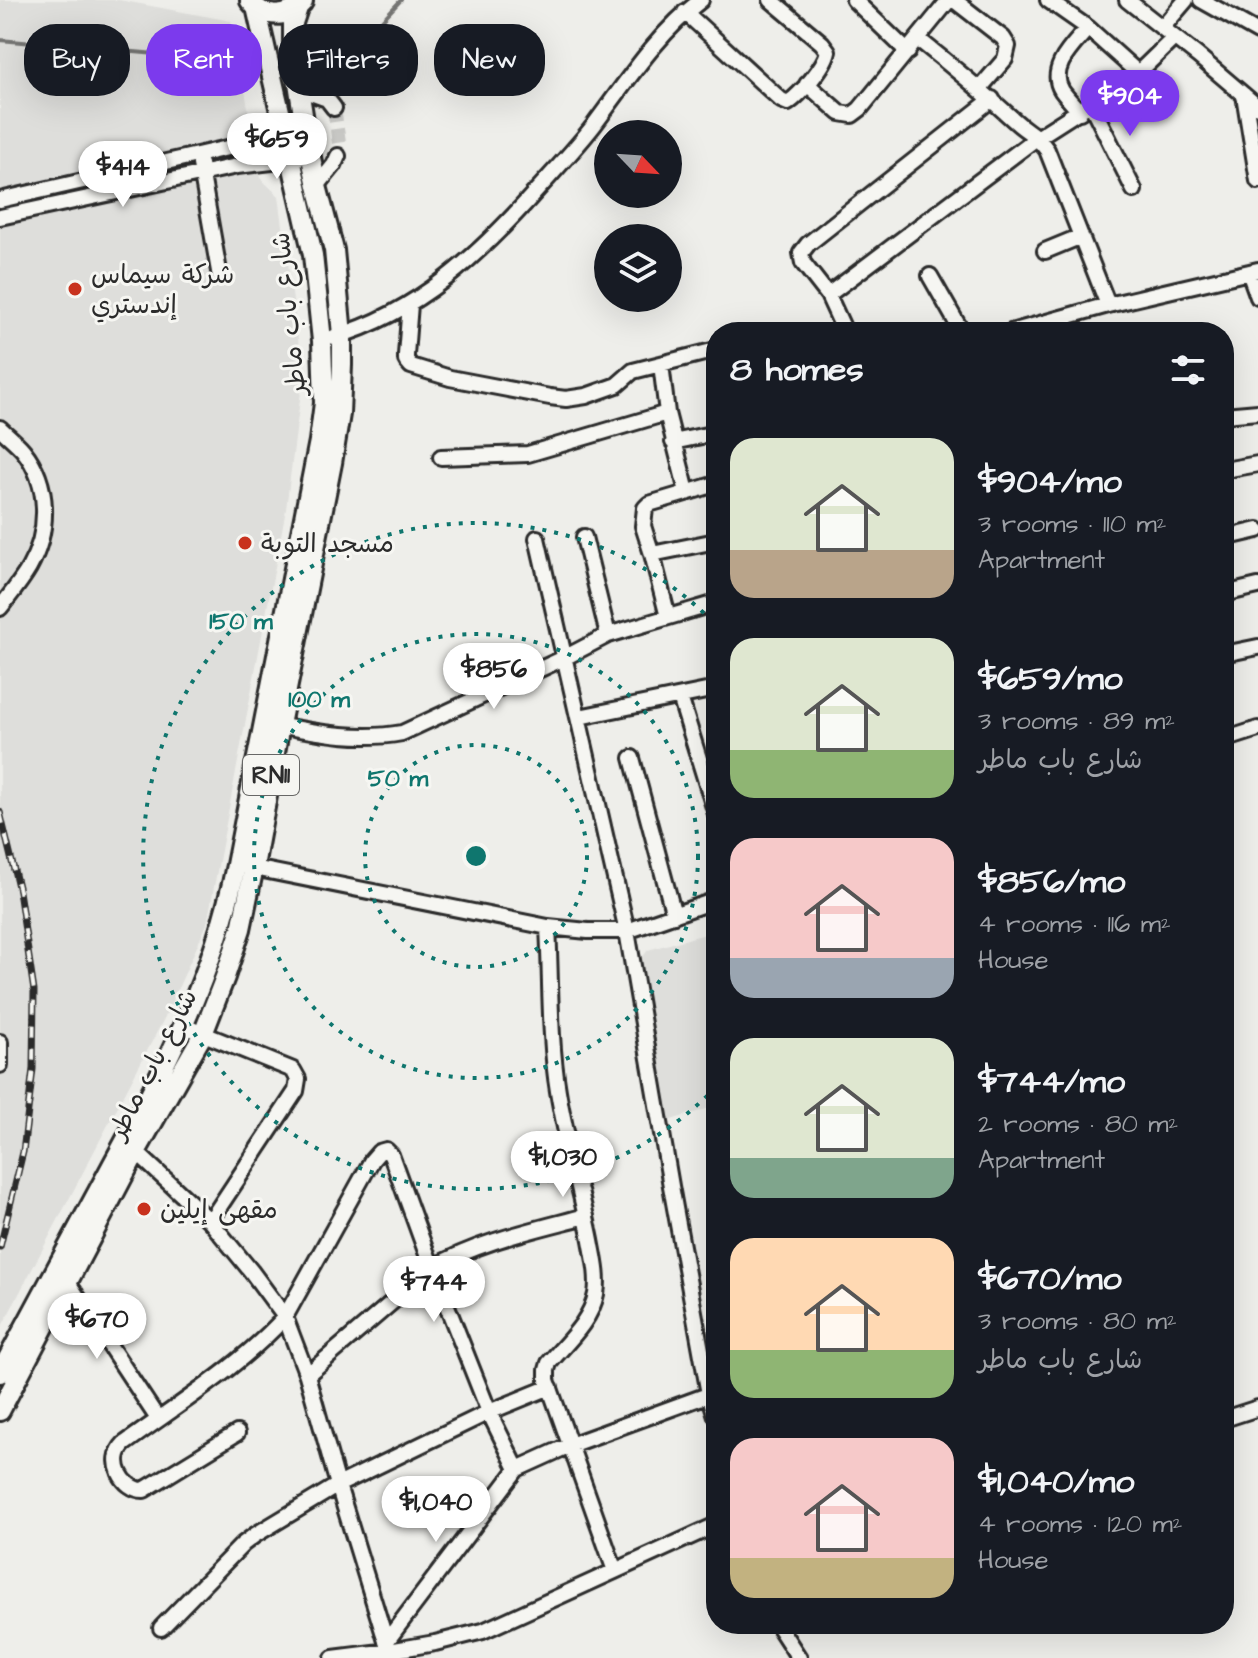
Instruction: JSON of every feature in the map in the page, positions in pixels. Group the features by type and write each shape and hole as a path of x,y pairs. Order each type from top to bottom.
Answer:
{"main road":[{"name":"RN11","path":"250,3 264,12 281,15 304,4"},
{"name":"شارع باب ماطر","path":"0,1373 130,1149 203,1034 241,929 245,866 272,724 324,403 322,341 313,255 267,53 250,3"},
{"name":"شارع باب ماطر","path":"293,24 304,4"},
{"name":"شارع باب ماطر","path":"272,724 332,463 340,414 342,335 334,250 317,186 300,96"},
{"name":"شارع باب ماطر","path":"0,1411 130,1149 184,1026 245,866"}],"street":[{"path":"322,341 410,304 452,274 503,228 582,140 656,43 701,0"},
{"path":"685,12 785,103 793,101 828,56 826,47 771,0"},
{"path":"854,0 908,52"},
{"path":"807,84 840,113 852,115 908,52 948,0 1003,38 1008,46 1005,59 980,88"},
{"path":"1048,0 1088,28 1138,73"},
{"path":"1127,0 1258,107"},
{"path":"1162,28 1186,0"},
{"path":"1201,0 1258,32"},
{"path":"1088,28 1061,61 1058,70 1061,89 1085,108 1134,190"},
{"path":"828,295 1038,137 1138,73 1174,38"},
{"path":"918,39 980,88 1018,124 1038,137 1047,150 1108,305"},
{"path":"1244,95 1258,181"},
{"path":"319,96 327,99 334,108"},
{"path":"840,322 828,295 803,263 801,253 804,248 992,99"},
{"path":"0,200 232,147 306,134"},
{"path":"232,147 237,166"},
{"path":"198,156 220,277"},
{"path":"317,186 338,156"},
{"path":"0,217 237,166 312,157"},
{"path":"132,171 136,187"},
{"path":"1045,251 1079,237"},
{"path":"1053,322 1108,305 1254,271 1258,297"},
{"path":"930,276 956,322"},
{"path":"410,304 406,360 411,366 450,378 566,399 586,396 617,385 633,371 706,353"},
{"path":"661,364 667,413 687,492"},
{"path":"1234,414 1258,412"},
{"path":"441,457 528,454 667,413"},
{"path":"0,428 23,449 32,464 44,500 44,523 39,547 29,568 0,608"},
{"path":"673,442 706,435"},
{"path":"1234,468 1258,464"},
{"path":"668,617 643,526 645,508 649,504 706,487"},
{"path":"1234,536 1258,530"},
{"path":"584,537 608,635"},
{"path":"537,538 627,931 671,1186 706,1358"},
{"path":"652,554 706,543"},
{"path":"1234,592 1258,586"},
{"path":"272,724 361,737 402,733 608,635 706,606"},
{"path":"1234,652 1258,647"},
{"path":"579,717 706,691"},
{"path":"680,697 706,782"},
{"path":"1234,737 1258,729"},
{"path":"632,758 674,915"},
{"path":"245,866 548,927 627,931 706,904"},
{"path":"548,927 558,1091 586,1216 597,1291 588,1317 549,1363 547,1370 550,1387 615,1571"},
{"path":"184,1026 293,1070 298,1079 296,1091 210,1221"},
{"path":"0,1042 0,1065"},
{"path":"130,1149 210,1221 285,1317 307,1375 388,1647"},
{"path":"237,1433 148,1488 134,1489 119,1470 116,1454 124,1444 248,1353 285,1317 372,1160 386,1150 391,1155 489,1412 517,1469"},
{"path":"307,1375 432,1268 476,1248 586,1216"},
{"path":"67,1281 158,1419"},
{"path":"161,1628 243,1544 338,1485 489,1412 550,1387"},
{"path":"333,1658 374,1656 388,1647 517,1469 570,1445 706,1396"},
{"path":"1234,1416 1258,1408"},
{"path":"388,1647 460,1638 483,1631 706,1530"},
{"path":"783,1634 799,1658"}],"shaded area":[{"path":"0,0 119,0 231,21 232,24 146,24 146,96 246,96 260,178 279,196 303,376 286,509 207,924 167,1013 0,1330"},
{"path":"706,934 706,1109 668,1121 641,959 648,950"}],"waterway":[{"path":"378,24 401,0"},
{"path":"0,40 146,53"}],"tunnel":[{"path":"334,108 338,156"}],"railway":[{"path":"0,812 19,891 34,991 33,1069 23,1152 0,1247"}],"place":[{"name":"شركة سيماس إندستري","path":"75,289"},
{"name":"مسجد التوبة","path":"245,543"},
{"name":"مقهى إيلين","path":"144,1209"}]}
